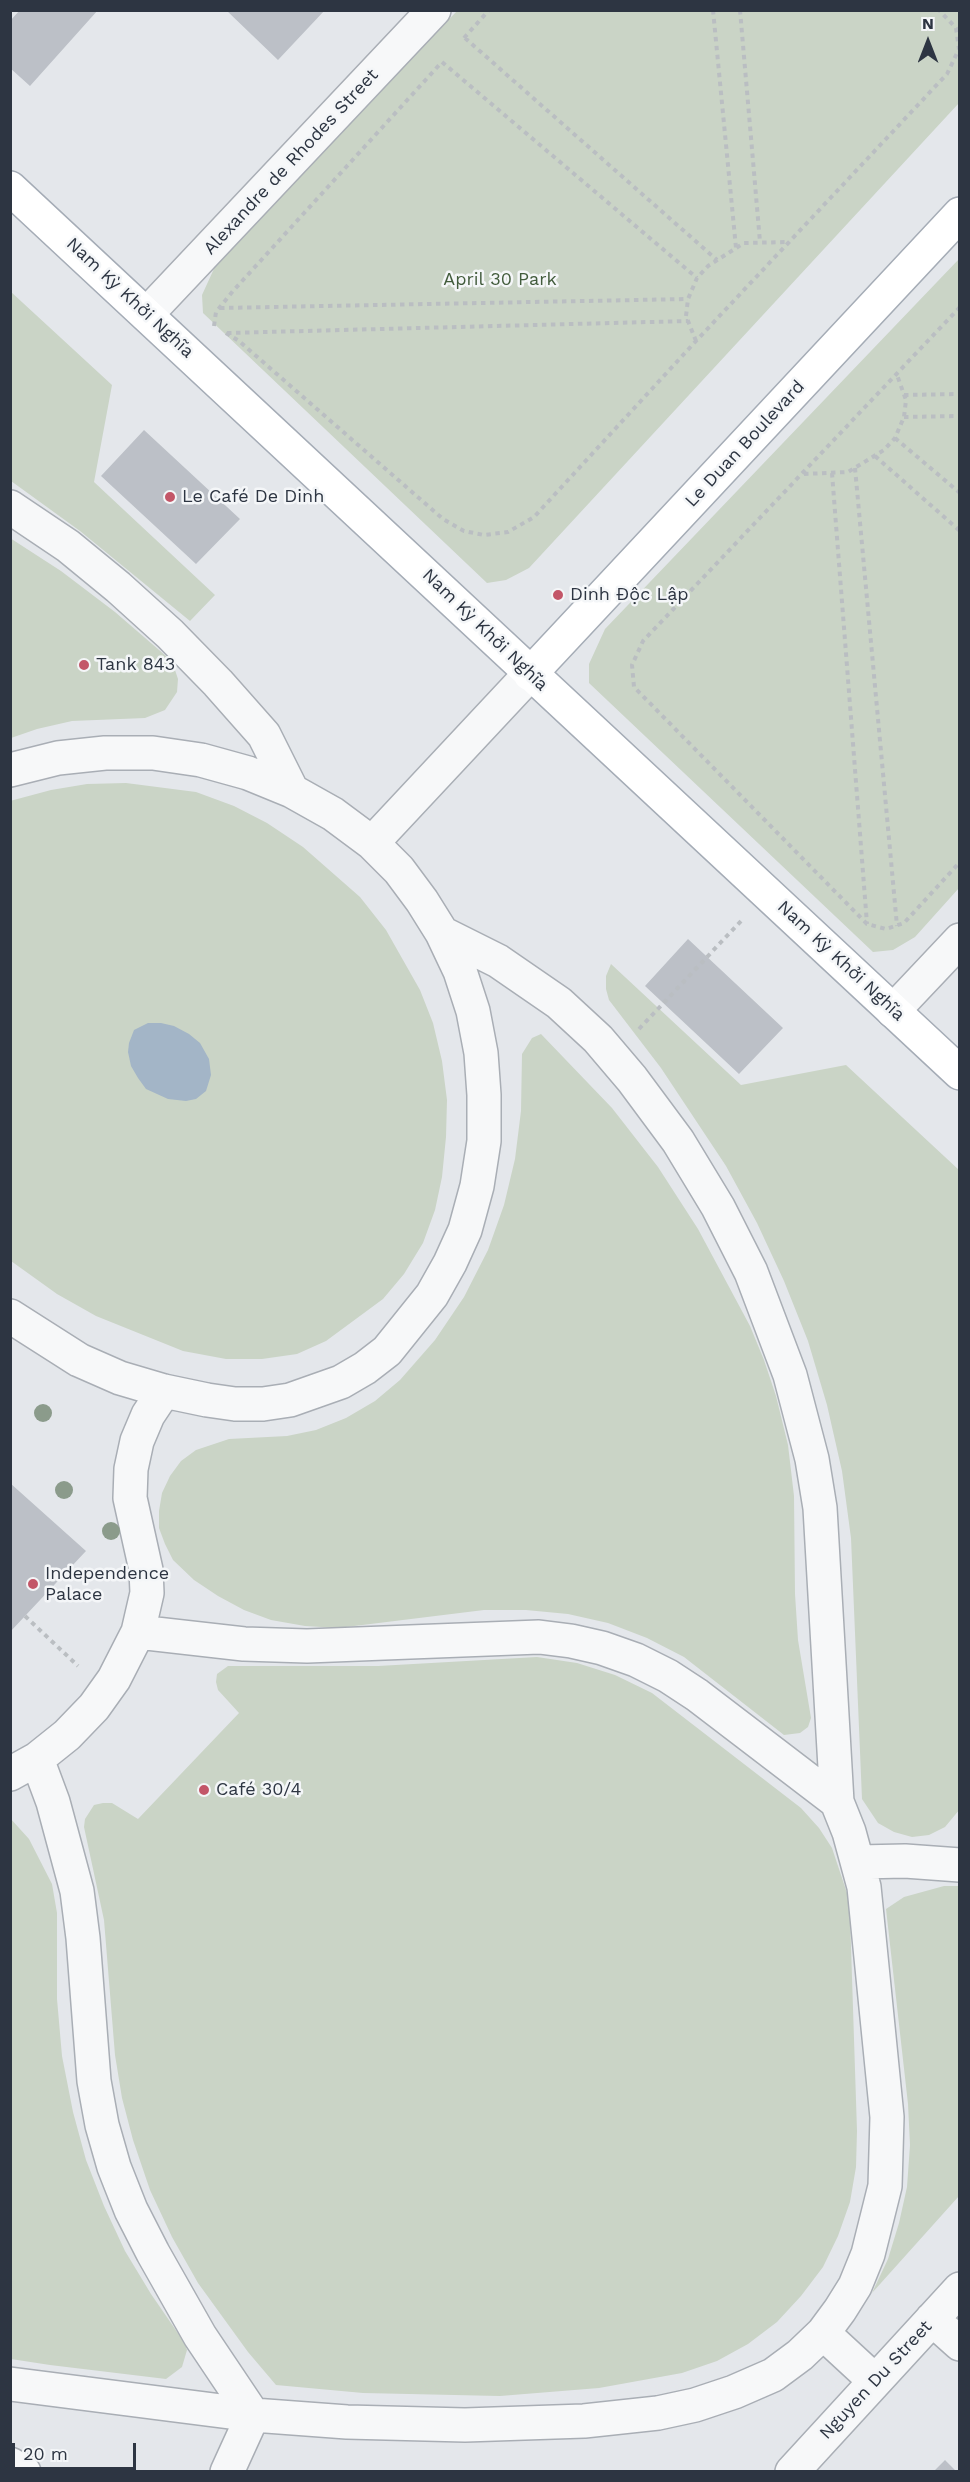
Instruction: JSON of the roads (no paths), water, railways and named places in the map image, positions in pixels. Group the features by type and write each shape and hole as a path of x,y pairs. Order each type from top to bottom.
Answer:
{"main road":[{"name":"Nam Kỳ Khởi Nghĩa","path":"10,188 441,587 530,674 769,892 960,1073"},
{"name":"Le Duan Boulevard","path":"530,674 960,214"}],"street":[{"name":"Alexandre de Rhodes Street","path":"147,314 435,10"},
{"path":"10,507 68,546 118,587 186,651 264,735 291,791"},
{"path":"372,843 530,674"},
{"path":"10,770 58,758 105,753 153,753 201,760 248,773 291,791 333,814 372,843 399,870 422,901 442,933 460,971 473,1011 481,1053 484,1141 477,1186 465,1230 432,1295 387,1351 357,1373 317,1392 290,1400 263,1404 235,1404 164,1392 120,1378 79,1360 10,1316"},
{"path":"10,2384 253,2415 347,2422 465,2425 621,2419 695,2405 734,2392 773,2375 800,2355 823,2333 855,2286 868,2254 885,2186 888,2152 887,2117 867,1911 859,1862 837,1802 820,1509 810,1449 790,1375 752,1272 718,1207 678,1141 613,1056 559,1003 530,981 498,961 442,933"},
{"path":"893,1011 960,940"},
{"path":"164,1392 148,1415 137,1441 131,1469 130,1498 146,1570 147,1593 138,1632 114,1679 94,1707 67,1735 24,1767 53,1802 77,1891 94,2081 102,2125 114,2167 131,2210 153,2253 201,2336 253,2415"},
{"path":"138,1632 234,1643 307,1646 539,1636 602,1648 636,1660 668,1676 697,1695 837,1802"},
{"path":"859,1862 960,1865"},
{"name":"Nguyen Du Street","path":"792,2472 960,2289"},
{"path":"932,2319 960,2344"},
{"path":"823,2333 875,2381"},
{"path":"227,2472 253,2415"},
{"path":"10,2464 24,2472"}],"water":[{"path":"148,1023 174,1026 200,1043 209,1059 211,1075 206,1091 196,1099 186,1101 168,1099 146,1089 138,1078 131,1066 129,1043 134,1030"}],"place":[{"name":"Le Café De Dinh","path":"170,497"},
{"name":"Dinh Độc Lập","path":"558,595"},
{"name":"Tank 843","path":"84,665"},
{"name":"Independence Palace","path":"33,1584"},
{"name":"Café 30/4","path":"204,1790"}],"park label":[{"name":"April 30 Park","path":"500,280"}]}
